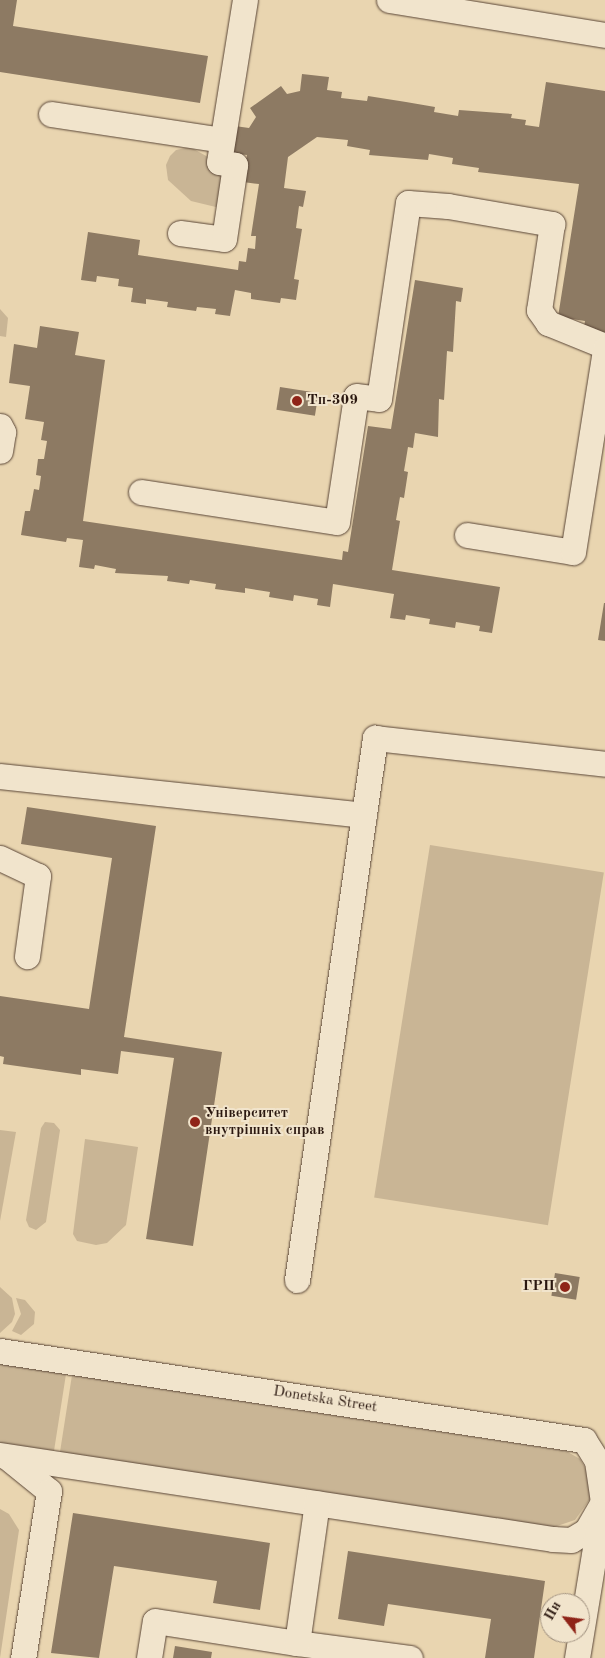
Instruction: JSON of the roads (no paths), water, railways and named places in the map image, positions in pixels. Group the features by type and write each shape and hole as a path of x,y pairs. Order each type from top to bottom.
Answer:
{"street":[{"path":"180,232 224,239 236,165 218,162 245,0"},
{"path":"389,0 432,3 605,35"},
{"path":"50,114 222,140"},
{"path":"141,492 337,522 356,396 379,399 408,202 448,206 552,224 539,310 548,323 605,348 573,552 467,535"},
{"path":"0,426 4,432 0,451"},
{"path":"297,1280 375,738 605,764"},
{"path":"0,776 364,815"},
{"path":"0,858 38,876 27,956"},
{"name":"Donetska Street","path":"0,1351 584,1440 597,1461 604,1497 578,1658"},
{"path":"2,1457 571,1540 586,1531 604,1497"},
{"path":"2,1457 49,1491 23,1658"},
{"path":"297,1643 317,1503"},
{"path":"149,1658 155,1621 410,1658"}],"place":[{"name":"Тп-309","path":"297,401"},
{"name":"Університет внутрішніх справ","path":"195,1122"},
{"name":"ГРП","path":"565,1287"}]}
